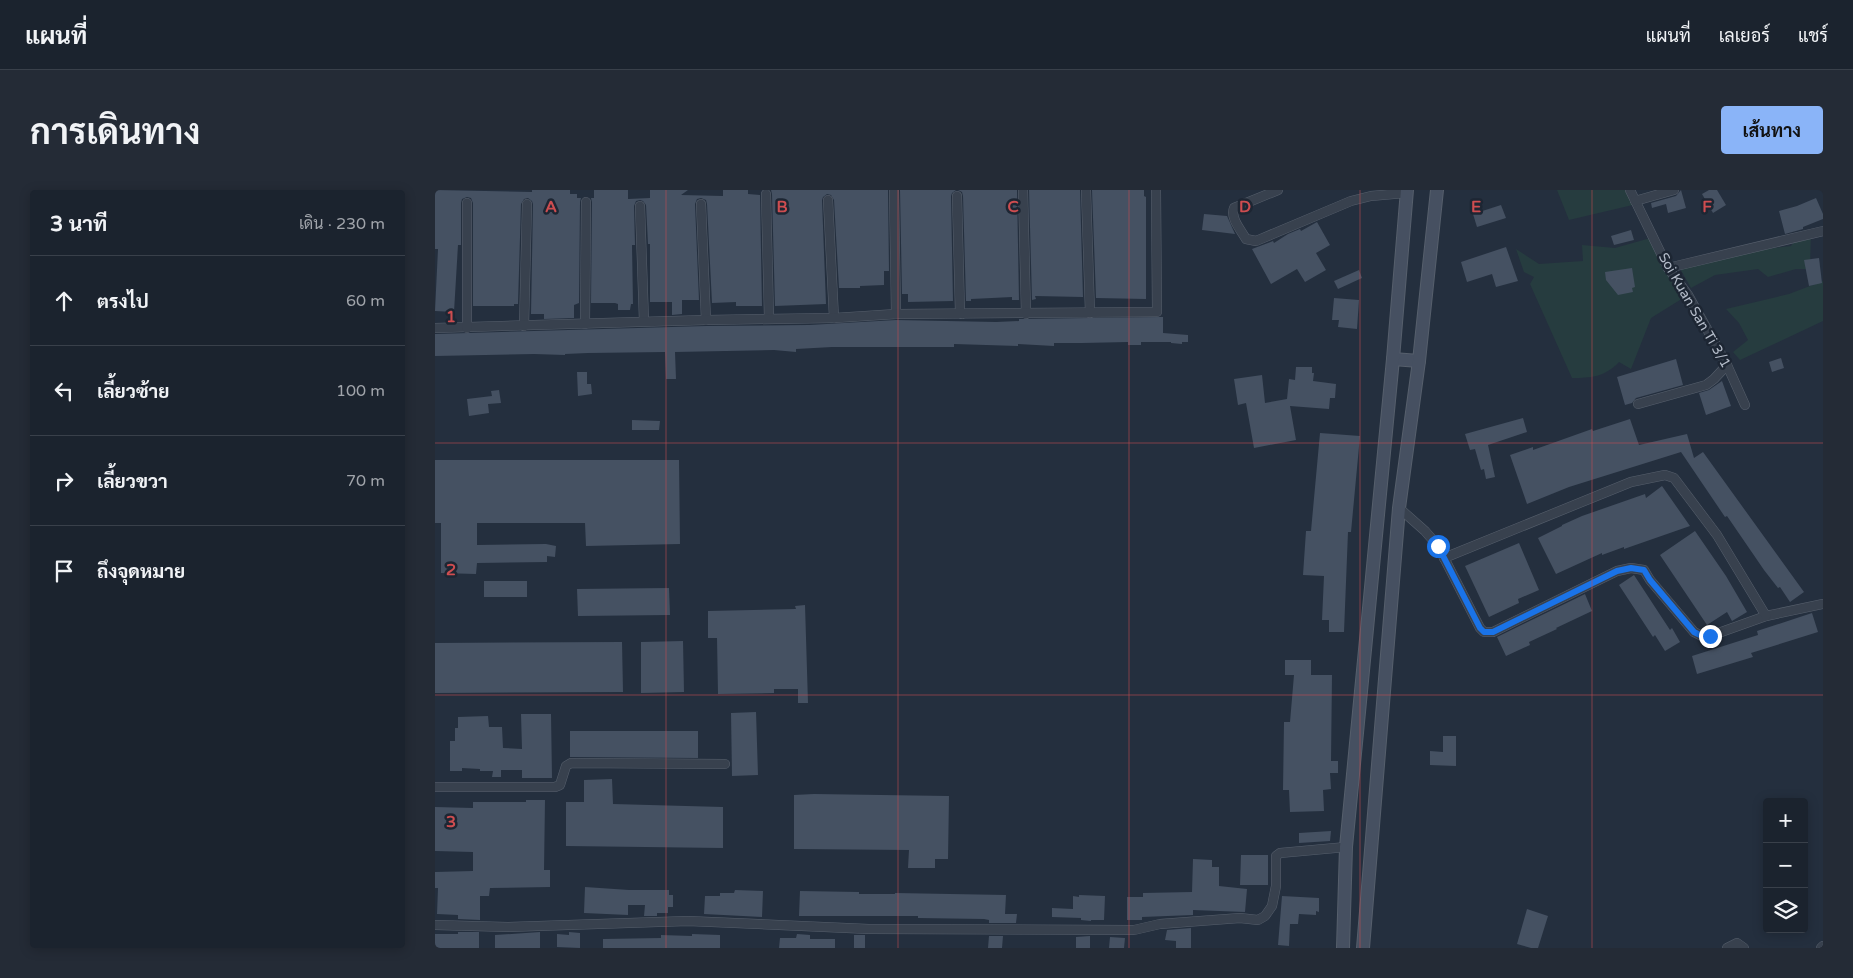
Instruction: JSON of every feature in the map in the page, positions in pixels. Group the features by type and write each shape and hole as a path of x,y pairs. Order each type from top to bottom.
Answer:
{"main road":[{"path":"1363,948 1399,508 1419,361 1437,190"},
{"path":"1343,948 1346,848 1393,359 1406,192"},
{"path":"1393,359 1419,361"}],"street":[{"path":"894,190 896,314"},
{"path":"1023,190 1025,314"},
{"path":"1086,190 1090,313"},
{"path":"435,328 644,321 834,318 896,314 1157,312 1156,190"},
{"path":"1278,190 1234,208 1233,217 1246,239 1257,242 1351,201 1371,196 1406,192"},
{"name":"Soi Kuan San Ti 3/1","path":"1630,190 1669,268 1688,295 1727,365 1745,405"},
{"path":"1635,201 1673,190"},
{"path":"766,194 769,318"},
{"path":"957,196 962,314"},
{"path":"828,200 834,318"},
{"path":"585,324 586,202"},
{"path":"467,203 467,328"},
{"path":"524,326 527,204"},
{"path":"701,204 706,320"},
{"path":"639,206 644,321"},
{"path":"1669,268 1823,231"},
{"path":"1638,404 1706,385 1727,365"},
{"path":"1444,558 1631,482 1665,475 1674,478 1717,535 1766,616"},
{"path":"1399,508 1425,531 1438,546 1480,628 1484,632 1493,632 1617,571 1631,568 1644,570 1650,580 1694,632 1700,635 1710,636 1766,616 1823,604"},
{"path":"435,788 555,787 559,785 566,766 571,763 725,764"},
{"path":"435,925 508,927 688,921 869,929 1134,930 1159,924 1240,918 1258,920 1265,916 1273,906 1276,886 1276,856 1280,853 1346,848"},
{"path":"1727,948 1737,943 1744,948"}],"green space":[{"path":"1557,190 1630,190 1637,204 1569,220"},
{"path":"1811,231 1810,269 1796,269 1768,277 1758,269 1715,275 1691,288 1678,265 1742,252 1791,246 1796,239"},
{"path":"1654,237 1688,295 1651,318 1631,369 1619,362 1603,374 1585,378 1572,378 1530,284 1534,277 1524,272 1516,249 1539,264 1583,261 1582,245 1615,248"},
{"path":"1823,281 1823,321 1740,360 1733,352 1748,340 1739,323 1726,309 1789,294"}],"building":[{"path":"435,190 532,192 532,190 570,190 570,194 577,194 577,198 581,198 579,303 574,305 574,318 544,319 544,314 531,314 533,204 528,198 524,199 521,204 518,304 514,304 514,306 473,306 473,203 471,198 467,197 462,199 461,203 461,245 458,245 454,312 435,311 438,249 435,249"},
{"path":"594,190 628,190 628,199 650,198 650,190 688,190 681,195 723,196 723,190 748,190 748,194 760,195 762,306 736,306 736,302 712,303 707,204 706,200 701,198 697,199 695,204 699,300 682,300 682,314 672,315 672,302 650,302 650,244 648,244 646,205 640,200 636,201 634,206 635,245 632,245 633,304 631,304 630,310 618,310 618,304 615,303 591,303 591,198 594,198"},
{"path":"771,190 888,190 889,271 884,271 884,285 839,288 834,200 831,195 827,194 822,200 826,304 775,306"},
{"path":"900,190 956,190 951,196 953,301 908,302 908,294 902,294"},
{"path":"958,190 1017,190 1019,300 1012,300 1012,297 971,299 971,301 966,301 963,196 962,192"},
{"path":"1029,190 1080,190 1083,297 1035,296 1036,299 1032,300"},
{"path":"1092,190 1144,190 1144,196 1146,197 1146,299 1096,298"},
{"path":"1681,190 1686,208 1668,213 1666,204 1652,208 1651,203 1676,196"},
{"path":"1709,190 1717,190 1726,205 1713,213 1702,194"},
{"path":"1816,198 1823,214 1823,219 1803,227 1803,229 1785,234 1779,211"},
{"path":"1501,205 1506,218 1477,227 1473,214"},
{"path":"1204,214 1227,216 1235,234 1202,230"},
{"path":"1317,222 1330,245 1316,253 1326,270 1305,282 1297,269 1271,284 1252,249 1273,241 1274,243 1288,234 1300,229 1301,231"},
{"path":"1631,230 1634,240 1614,245 1611,236"},
{"path":"1506,247 1518,281 1496,287 1492,274 1467,282 1461,262"},
{"path":"1819,258 1822,283 1809,286 1804,260"},
{"path":"1632,268 1635,287 1632,288 1633,292 1618,295 1606,280 1605,272"},
{"path":"1359,270 1362,278 1338,289 1334,281"},
{"path":"1334,298 1359,300 1357,329 1338,327 1339,320 1332,320"},
{"path":"1163,317 1163,333 1188,335 1188,342 1182,342 1182,344 1141,342 1141,345 1128,345 1128,342 1054,343 1054,346 954,344 954,347 832,347 796,349 796,352 774,350 675,352 676,379 666,379 665,352 435,356 435,334 809,325 896,320 996,322 1019,321 1019,319"},
{"path":"1781,358 1784,368 1772,372 1769,362"},
{"path":"1676,359 1683,385 1636,398 1632,403 1625,405 1617,377"},
{"path":"1296,367 1312,367 1312,373 1314,373 1313,381 1336,384 1335,398 1330,398 1329,409 1290,406 1296,440 1254,448 1246,403 1238,405 1234,379 1262,375 1265,403 1287,399 1289,379 1295,380"},
{"path":"577,372 587,372 587,384 591,384 592,394 578,396"},
{"path":"1722,381 1731,406 1706,415 1699,393 1709,390"},
{"path":"499,390 501,403 488,404 489,413 469,416 467,399 492,396 491,391"},
{"path":"1523,418 1527,432 1488,445 1495,477 1486,479 1484,469 1481,470 1475,449 1470,450 1465,434"},
{"path":"1630,419 1639,445 1687,434 1694,458 1703,452 1804,592 1790,602 1780,587 1778,588 1764,570 1727,516 1725,517 1681,452 1569,487 1527,504 1510,455 1533,447 1533,450 1592,429 1593,431"},
{"path":"632,420 660,421 659,430 632,430"},
{"path":"1320,433 1360,436 1351,532 1348,532 1344,632 1329,632 1329,620 1322,620 1324,576 1303,575 1306,531 1311,531"},
{"path":"435,460 679,460 680,544 586,546 585,523 477,523 477,545 546,544 556,546 555,557 547,556 547,562 477,563 476,574 441,573 441,523 435,523"},
{"path":"1662,486 1690,526 1624,549 1624,547 1602,555 1602,553 1556,574 1538,538 1582,516 1645,494 1646,498"},
{"path":"1695,531 1726,576 1747,612 1732,621 1727,612 1707,625 1660,555"},
{"path":"1519,543 1539,590 1518,599 1519,603 1489,617 1465,566"},
{"path":"1634,575 1680,642 1665,651 1655,635 1653,637 1619,585"},
{"path":"484,581 527,581 527,597 484,597"},
{"path":"669,588 670,615 578,616 577,589"},
{"path":"1585,594 1592,611 1529,642 1530,645 1506,656 1497,637"},
{"path":"805,605 808,703 798,703 798,689 774,689 774,693 718,694 717,638 708,638 708,611 796,609 795,606"},
{"path":"1812,613 1818,632 1751,653 1753,657 1697,674 1692,656 1758,635 1757,631"},
{"path":"683,641 684,692 641,693 641,642"},
{"path":"622,642 623,692 435,693 435,643"},
{"path":"1285,660 1311,660 1311,675 1332,675 1331,761 1338,761 1338,773 1330,773 1331,789 1323,790 1324,811 1290,812 1289,790 1283,790 1284,722 1290,722 1294,675 1285,675"},
{"path":"756,712 758,775 732,776 731,713"},
{"path":"521,714 551,714 552,778 522,778 522,770 501,770 501,777 492,777 493,771 480,771 480,769 462,768 462,771 450,771 450,741 455,741 455,728 458,728 458,717 488,716 489,727 502,727 503,748 522,749"},
{"path":"570,731 698,731 698,758 570,757"},
{"path":"1443,736 1456,736 1456,766 1430,765 1430,751 1443,752"},
{"path":"612,779 613,804 723,807 723,848 566,846 566,802 584,802 584,780"},
{"path":"794,795 949,796 948,859 935,859 935,868 908,868 909,850 794,849"},
{"path":"526,800 545,800 544,870 550,870 550,887 490,888 489,896 480,896 480,920 458,919 458,915 437,914 438,888 435,888 435,872 473,871 473,852 435,851 435,807 473,808 473,802 526,802"},
{"path":"1331,831 1330,841 1299,843 1299,833"},
{"path":"1241,855 1268,855 1268,885 1240,885"},
{"path":"1193,859 1212,860 1212,867 1219,867 1219,886 1247,889 1245,912 1193,910 1193,915 1142,917 1142,920 1127,920 1127,897 1143,897 1143,893 1192,892"},
{"path":"585,887 669,890 669,895 673,895 673,907 668,907 668,913 657,913 657,916 644,916 645,905 628,905 628,915 584,913"},
{"path":"735,890 763,891 762,917 704,914 705,896 720,896 720,893 734,893"},
{"path":"800,891 859,892 859,894 1006,895 1005,914 1017,914 1016,923 989,923 989,920 984,919 918,918 918,916 799,916"},
{"path":"1079,895 1105,896 1104,920 1091,921 1081,920 1081,918 1052,917 1052,908 1073,909 1073,896 1079,897"},
{"path":"1282,896 1319,898 1319,912 1316,911 1316,915 1299,914 1298,924 1290,924 1289,946 1278,945"},
{"path":"1527,909 1548,916 1538,948 1517,944"},
{"path":"1191,928 1191,948 1176,948 1176,941 1165,940 1167,930"},
{"path":"458,932 479,932 479,948 435,948 435,934 458,934"},
{"path":"540,932 540,948 495,948 495,935"},
{"path":"569,932 580,933 580,948 557,947 557,934 569,935"},
{"path":"692,934 720,935 720,948 603,948 603,939 661,938 661,935 692,936"},
{"path":"797,934 810,935 810,939 835,939 835,948 779,948 780,938 796,938"},
{"path":"854,935 865,935 865,948 854,948"},
{"path":"989,936 1003,936 1002,948 988,948"},
{"path":"1090,936 1090,948 1076,948 1076,937"},
{"path":"1110,937 1125,938 1124,948 1109,948"}],"route":[{"path":"1438,546 1480,628 1484,632 1493,632 1617,571 1631,568 1644,570 1650,580 1694,632 1710,636"}]}
